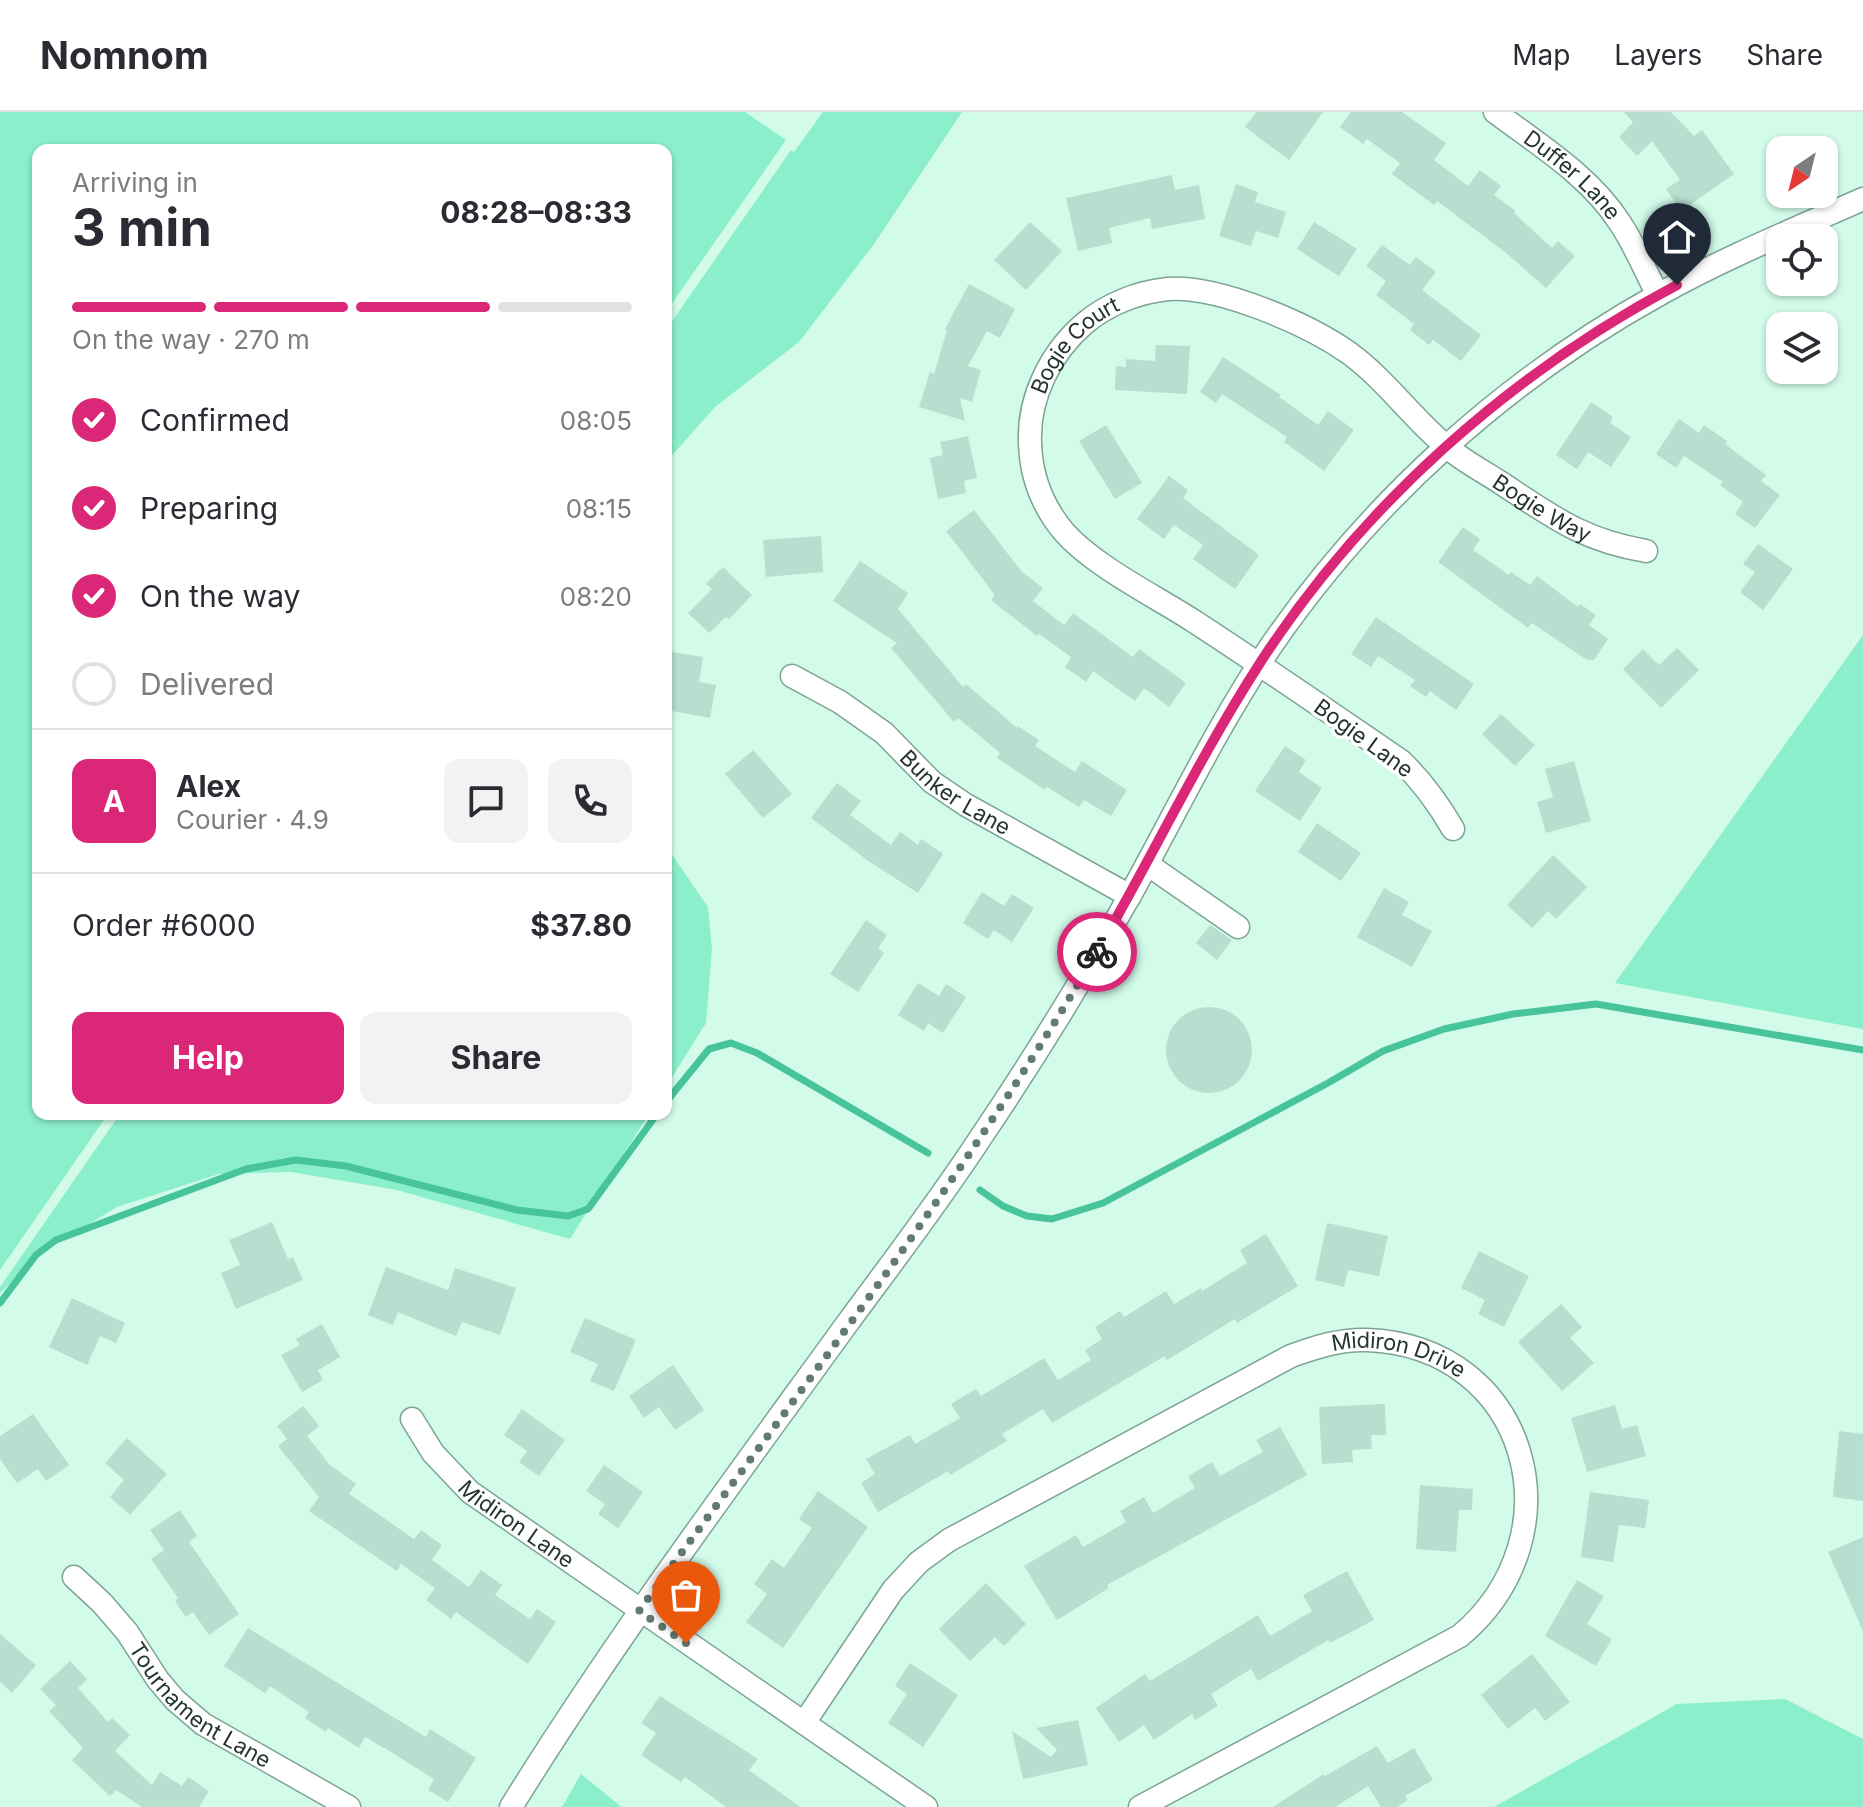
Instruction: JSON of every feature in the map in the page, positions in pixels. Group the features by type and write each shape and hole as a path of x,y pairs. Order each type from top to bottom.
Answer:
{"street":[{"name":"Duffer Lane","path":"1495,112 1566,165 1599,196 1620,223 1658,295"},
{"path":"511,1807 639,1611 962,1166 1056,1021 1130,896 1234,705 1316,585 1363,529 1447,447 1549,364 1606,325 1696,274 1863,199"},
{"name":"Bogie Court","path":"1260,664 1092,557 1055,520 1033,472 1030,436 1031,419 1042,382 1062,347 1091,318 1127,298 1147,292 1188,289 1239,301 1287,319 1348,352 1395,393 1447,447"},
{"name":"Bogie Way","path":"1447,447 1565,525 1591,537 1646,551"},
{"name":"Bogie Lane","path":"1260,664 1401,761 1422,781 1453,829"},
{"name":"Bunker Lane","path":"792,676 840,702 884,733 932,782 966,805 1130,896"},
{"path":"1147,864 1238,927"},
{"name":"Midiron Drive","path":"804,1723 893,1590 919,1562 949,1540 1291,1356 1319,1346 1365,1340 1396,1342 1454,1365 1479,1386 1500,1412 1518,1448 1528,1488 1523,1539 1512,1571 1495,1600 1460,1636 1140,1807"},
{"name":"Midiron Lane","path":"412,1419 433,1453 470,1492 639,1611"},
{"name":"Tournament Lane","path":"74,1577 111,1613 158,1680 194,1716 349,1807"},
{"path":"639,1611 926,1807"}],"green space":[{"path":"0,112 745,112 786,140 672,303 672,144 32,144 32,1120 104,1120 0,1270"},
{"path":"823,112 962,112 874,244 799,342 715,407 672,455 672,321 791,150 794,152"},
{"path":"1863,635 1863,1029 1615,983"},
{"path":"672,855 708,907 712,949 706,1023 672,1077"},
{"path":"116,1120 645,1120 570,1239 397,1190 291,1172 219,1174 117,1207 44,1251 0,1293 0,1287"},
{"path":"1785,1699 1863,1739 1863,1807 1494,1807 1677,1704"},
{"path":"581,1774 618,1804 621,1807 562,1807"}],"building":[{"path":"1256,112 1323,112 1289,160 1245,127"},
{"path":"1351,112 1402,112 1446,143 1434,160 1468,186 1480,170 1501,186 1494,195 1516,211 1514,213 1552,248 1558,241 1575,256 1546,288 1505,252 1437,201 1434,205 1392,174 1400,163 1367,139 1363,144 1340,127"},
{"path":"1624,112 1671,112 1694,136 1702,130 1734,174 1681,211 1666,189 1680,180 1652,141 1637,156 1619,137 1633,122"},
{"path":"1172,175 1175,190 1199,185 1205,219 1152,229 1150,218 1109,228 1112,243 1078,251 1066,198"},
{"path":"1236,184 1258,192 1255,202 1286,212 1278,238 1256,231 1251,246 1219,236"},
{"path":"1030,222 1062,251 1026,290 994,260"},
{"path":"1314,222 1357,249 1339,276 1297,249"},
{"path":"1382,245 1410,265 1416,257 1436,272 1422,290 1481,335 1461,361 1433,340 1429,345 1410,330 1414,324 1376,295 1386,281 1366,266"},
{"path":"969,284 1015,309 1000,338 987,331 968,366 981,370 972,402 960,398 965,421 919,407 930,372 934,374 945,329"},
{"path":"1156,345 1190,346 1187,394 1115,390 1116,366 1126,367 1126,359 1155,361"},
{"path":"1223,357 1281,395 1279,397 1318,425 1328,411 1354,430 1324,471 1284,442 1287,437 1222,394 1216,403 1200,392"},
{"path":"1591,402 1613,417 1610,423 1631,437 1611,467 1588,452 1577,469 1556,455"},
{"path":"1679,419 1699,433 1704,425 1727,441 1725,444 1766,475 1761,481 1780,495 1755,528 1735,514 1743,502 1720,485 1723,482 1684,456 1676,468 1656,454"},
{"path":"1106,425 1142,483 1115,499 1079,441"},
{"path":"968,436 977,478 964,481 966,493 938,499 930,458 943,455 940,442"},
{"path":"1169,476 1188,490 1183,498 1259,555 1235,589 1193,559 1203,545 1174,525 1164,539 1137,519"},
{"path":"974,510 1021,571 1043,588 1033,601 1064,625 1073,613 1133,657 1139,649 1186,683 1169,707 1144,688 1135,701 1093,671 1086,682 1065,667 1071,657 1039,634 1037,636 991,600 995,595 946,531"},
{"path":"1463,527 1480,539 1473,550 1509,575 1511,572 1530,585 1537,576 1578,607 1580,604 1596,615 1589,625 1608,639 1594,660 1587,660 1532,623 1528,628 1438,562"},
{"path":"821,536 823,572 766,577 763,540"},
{"path":"1758,544 1793,569 1763,610 1740,592 1755,572 1743,564"},
{"path":"860,561 908,593 898,609 963,687 966,684 1017,728 1039,740 1035,746 1075,772 1082,761 1127,790 1111,816 1084,800 1079,807 1047,787 1045,790 997,758 1000,753 958,718 954,722 891,648 897,643 833,601"},
{"path":"723,567 752,595 729,619 726,617 709,633 688,613 712,589 706,584"},
{"path":"1376,617 1474,684 1456,710 1430,691 1426,697 1410,686 1415,680 1378,656 1371,667 1351,654"},
{"path":"1677,648 1699,670 1661,708 1623,669 1643,649 1659,665"},
{"path":"672,652 703,657 699,682 716,685 710,718 672,711"},
{"path":"1501,714 1535,745 1515,766 1482,734"},
{"path":"1285,746 1306,760 1299,772 1322,788 1300,821 1255,791"},
{"path":"753,750 792,794 763,818 725,774"},
{"path":"1574,761 1591,821 1546,833 1537,802 1553,797 1545,769"},
{"path":"837,783 861,801 850,815 891,845 900,832 918,845 921,839 943,854 918,893 811,818"},
{"path":"1317,823 1361,853 1341,881 1298,852"},
{"path":"1553,855 1587,887 1556,919 1548,911 1532,928 1507,905"},
{"path":"1384,888 1409,902 1402,915 1432,931 1412,967 1357,937"},
{"path":"982,892 1004,906 1012,894 1034,908 1012,942 994,930 988,939 963,923"},
{"path":"866,920 887,935 878,948 884,953 858,992 830,974"},
{"path":"1210,925 1232,940 1217,960 1196,943"},
{"path":"918,983 939,996 946,984 966,997 943,1033 928,1023 924,1031 898,1015"},
{"path":"1201,1007 1217,1007 1240,1019 1249,1033 1252,1050 1249,1067 1240,1081 1217,1093 1201,1093 1185,1086 1173,1074 1166,1058 1166,1042 1173,1026 1185,1014"},
{"path":"272,1222 288,1259 293,1257 303,1280 236,1309 221,1273 240,1265 229,1240"},
{"path":"1327,1223 1388,1236 1379,1276 1348,1270 1344,1287 1315,1280"},
{"path":"1266,1234 1298,1286 1167,1360 1165,1356 1052,1423 1043,1409 1002,1434 1007,1441 878,1512 861,1483 875,1474 866,1459 910,1435 915,1444 960,1418 951,1404 976,1389 981,1396 1044,1358 1058,1380 1091,1360 1085,1350 1102,1339 1095,1327 1120,1311 1124,1317 1166,1291 1174,1304 1201,1288 1202,1291 1247,1263 1240,1250"},
{"path":"1479,1251 1529,1276 1504,1327 1478,1314 1485,1300 1461,1288"},
{"path":"386,1267 448,1290 455,1268 516,1288 500,1335 462,1322 456,1336 398,1312 393,1325 368,1315"},
{"path":"72,1298 125,1323 116,1343 100,1336 87,1365 49,1347"},
{"path":"1561,1304 1582,1327 1570,1338 1594,1363 1562,1391 1518,1342"},
{"path":"585,1318 636,1340 614,1391 590,1381 598,1364 570,1352"},
{"path":"322,1324 340,1357 318,1370 323,1380 302,1392 281,1355 300,1345 296,1339"},
{"path":"673,1365 704,1410 675,1430 659,1407 644,1418 629,1396"},
{"path":"1385,1404 1386,1435 1371,1435 1372,1449 1352,1450 1353,1462 1322,1464 1319,1407"},
{"path":"1615,1405 1622,1429 1637,1425 1646,1456 1587,1472 1571,1418"},
{"path":"303,1406 319,1426 307,1436 329,1464 356,1484 349,1494 414,1539 421,1530 442,1545 432,1560 469,1587 481,1570 502,1585 495,1595 530,1619 537,1609 556,1622 528,1664 456,1612 451,1619 426,1600 435,1588 401,1564 397,1571 309,1511 319,1497 278,1446 287,1439 277,1426"},
{"path":"522,1409 565,1440 539,1476 519,1462 527,1451 504,1435"},
{"path":"33,1414 69,1465 46,1481 38,1469 17,1483 0,1459 0,1436"},
{"path":"1280,1427 1307,1475 1107,1585 1109,1588 1057,1620 1024,1566 1076,1535 1083,1547 1126,1522 1120,1511 1144,1497 1153,1513 1195,1488 1188,1476 1212,1462 1220,1476 1263,1452 1256,1440"},
{"path":"1839,1431 1863,1434 1863,1501 1833,1497"},
{"path":"127,1438 167,1474 130,1515 110,1497 124,1480 105,1463"},
{"path":"604,1465 643,1492 618,1528 598,1514 605,1504 586,1491"},
{"path":"1420,1485 1473,1489 1472,1510 1459,1510 1456,1552 1416,1549"},
{"path":"818,1491 868,1527 783,1648 746,1622 767,1594 754,1584 772,1559 784,1568 812,1528 799,1519"},
{"path":"1590,1492 1649,1500 1645,1528 1619,1525 1613,1562 1581,1557"},
{"path":"180,1510 197,1536 189,1542 239,1614 209,1635 193,1612 186,1617 175,1601 178,1598 151,1559 164,1550 150,1530"},
{"path":"1863,1537 1863,1631 1828,1552"},
{"path":"1347,1571 1374,1620 1330,1643 1328,1640 1258,1681 1251,1669 1211,1694 1218,1706 1195,1720 1192,1714 1154,1740 1144,1725 1119,1742 1096,1708 1145,1674 1150,1681 1258,1615 1270,1636 1312,1611 1303,1595"},
{"path":"1577,1580 1604,1596 1587,1624 1612,1639 1596,1666 1545,1636"},
{"path":"986,1583 1026,1624 1004,1646 995,1637 970,1661 939,1629"},
{"path":"248,1628 426,1737 430,1729 476,1758 448,1802 428,1790 434,1779 391,1752 365,1737 359,1748 328,1728 326,1732 305,1718 309,1712 270,1686 265,1693 224,1666"},
{"path":"0,1634 36,1665 12,1693 0,1682"},
{"path":"1532,1654 1570,1702 1545,1721 1535,1708 1508,1729 1481,1695"},
{"path":"70,1661 87,1679 78,1688 108,1722 112,1718 130,1735 115,1751 152,1785 160,1772 182,1786 188,1777 209,1791 199,1807 142,1807 116,1790 110,1796 72,1760 83,1748 49,1711 56,1705 40,1689"},
{"path":"910,1663 958,1695 923,1747 888,1723 907,1694 895,1686"},
{"path":"660,1696 758,1759 749,1770 800,1807 726,1807 685,1777 681,1782 641,1755 656,1733 641,1723"},
{"path":"1078,1720 1088,1765 1023,1779 1012,1731 1051,1757 1057,1750 1036,1728"},
{"path":"1377,1746 1388,1763 1414,1748 1433,1780 1405,1796 1408,1800 1397,1807 1381,1807 1368,1786 1335,1807 1273,1807 1324,1774"}],"waterway":[{"path":"980,1190 1003,1206 1027,1216 1052,1219 1103,1203 1383,1051 1444,1029 1513,1014 1596,1004 1863,1050"},
{"path":"672,1095 709,1049 731,1043 757,1053 928,1153"},
{"path":"0,1303 36,1255 56,1240 246,1169 296,1160 346,1166 517,1210 568,1216 588,1209 653,1120"}],"way so far":[{"path":"686,1643 639,1611 962,1166 1097,952"}],"route":[{"path":"1097,952 1234,705 1316,585 1363,529 1414,477 1495,406 1549,364 1606,325 1677,285"}]}
